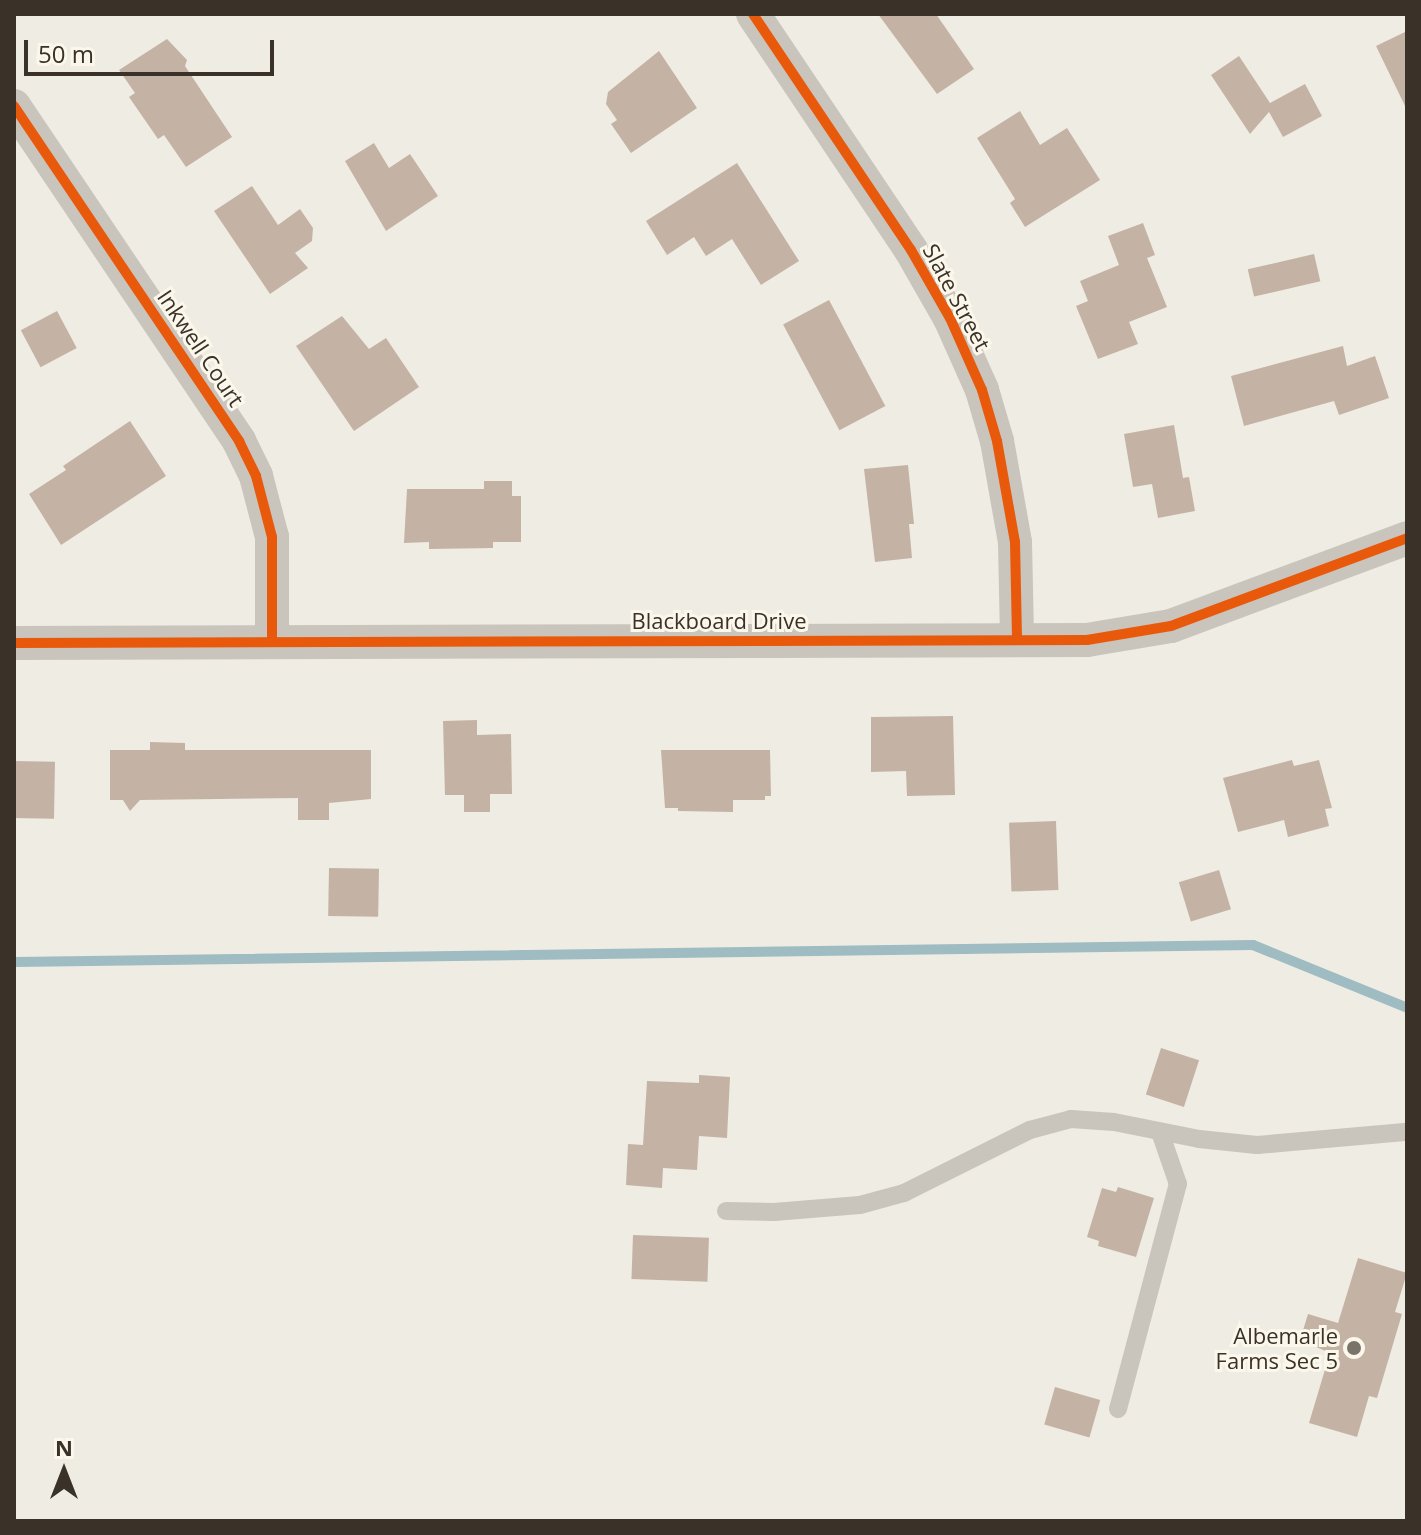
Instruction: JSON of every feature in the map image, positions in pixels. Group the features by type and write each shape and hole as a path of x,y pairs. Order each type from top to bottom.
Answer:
{"street":[{"name":"Slate Street","path":"753,14 911,250 950,318 982,390 997,441 1015,542 1017,640"},
{"name":"Inkwell Court","path":"14,106 239,441 256,476 272,537 272,642"},
{"name":"Blackboard Drive","path":"14,643 1087,640 1171,626 1407,538"}],"lane":[{"path":"726,1211 774,1212 860,1205 890,1197 949,1173 1030,1130 1071,1119 1114,1122 1160,1132 1257,1145 1407,1132"},
{"path":"1118,1409 1178,1184 1160,1132"}],"building":[{"path":"878,14 936,14 974,69 937,94"},
{"path":"1407,31 1407,110 1376,46"},
{"path":"167,39 187,60 185,66 232,137 186,167 164,135 158,139 129,97 135,93 119,70"},
{"path":"659,51 697,108 631,153 611,124 617,120 606,104 608,92"},
{"path":"1239,56 1270,103 1305,84 1322,116 1283,137 1269,112 1250,134 1211,75"},
{"path":"1020,111 1040,145 1067,128 1100,180 1025,227 1010,203 1015,199 977,138"},
{"path":"374,143 389,168 410,154 438,196 386,231 345,161"},
{"path":"737,163 799,261 761,285 732,239 706,256 694,237 667,255 646,221"},
{"path":"252,186 278,225 300,209 313,228 312,241 295,253 308,268 270,294 214,211"},
{"path":"1143,223 1155,255 1147,258 1167,307 1129,322 1138,344 1098,359 1076,306 1088,301 1080,281 1119,265 1108,236"},
{"path":"1314,254 1320,281 1254,297 1248,269"},
{"path":"829,300 885,406 839,430 783,324"},
{"path":"57,311 77,348 41,367 21,330"},
{"path":"342,316 369,349 386,338 419,387 354,431 296,346"},
{"path":"1343,346 1347,366 1375,356 1389,398 1339,415 1334,401 1244,426 1231,376"},
{"path":"130,421 166,476 61,545 29,494 66,470 63,466"},
{"path":"1174,425 1183,478 1189,477 1195,511 1158,518 1152,484 1133,487 1124,434"},
{"path":"908,465 914,524 909,524 912,558 875,562 864,469"},
{"path":"484,481 512,481 512,496 521,496 521,542 493,542 493,548 429,549 429,542 404,543 407,489 484,489"},
{"path":"953,716 955,795 907,796 906,771 871,772 871,717"},
{"path":"477,720 477,735 511,734 512,794 490,794 490,812 464,812 464,795 445,795 443,721"},
{"path":"150,742 185,743 185,750 371,750 371,799 329,803 329,820 298,820 298,798 140,800 130,811 123,800 110,800 110,750 150,750"},
{"path":"661,750 770,750 771,796 765,796 765,800 733,800 733,812 665,808"},
{"path":"1292,760 1294,766 1319,760 1332,808 1325,809 1329,826 1288,837 1284,820 1238,832 1223,778"},
{"path":"14,761 55,762 54,819 14,818"},
{"path":"1056,821 1058,890 1011,892 1009,823"},
{"path":"329,868 379,869 378,917 328,916"},
{"path":"1219,870 1231,909 1191,921 1179,882"},
{"path":"1161,1048 1199,1060 1184,1107 1146,1095"},
{"path":"699,1075 730,1077 727,1138 699,1136 697,1170 663,1168 662,1188 626,1185 628,1144 643,1145 647,1081 699,1083"},
{"path":"1118,1187 1154,1198 1136,1257 1098,1246 1099,1241 1087,1237 1102,1188 1116,1192"},
{"path":"633,1235 709,1238 707,1282 631,1279"},
{"name":"Albemarle Farms Sec 5","path":"1358,1258 1407,1273 1395,1312 1402,1314 1377,1398 1369,1396 1357,1437 1309,1423 1330,1353 1300,1340 1308,1314 1338,1323"},
{"path":"1055,1387 1100,1400 1089,1437 1044,1424"}],"waterway":[{"path":"14,962 1253,945 1407,1008"}],"cycle path":[{"path":"753,14 911,250 950,318 982,390 997,441 1015,542 1017,640"},
{"path":"14,106 239,441 256,476 272,537 272,642"},
{"path":"14,643 1087,640 1171,626 1407,538"}],"place":[{"name":"Albemarle Farms Sec 5","path":"1354,1348"}]}
